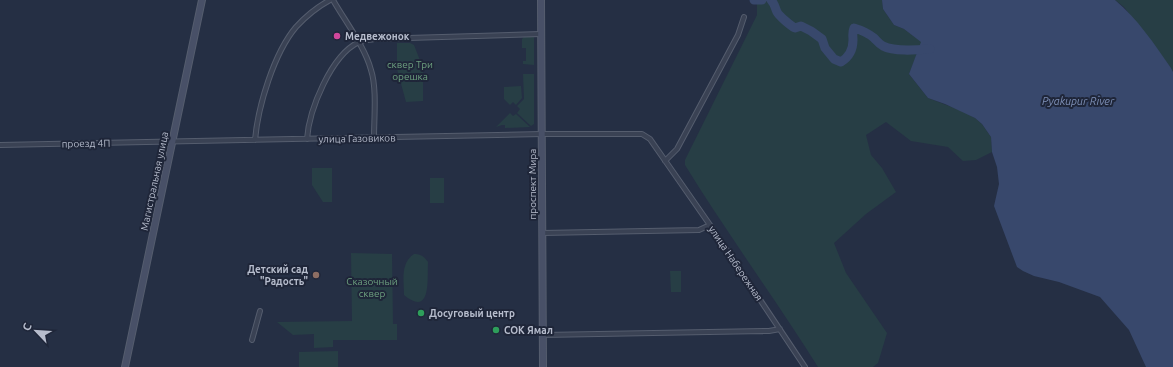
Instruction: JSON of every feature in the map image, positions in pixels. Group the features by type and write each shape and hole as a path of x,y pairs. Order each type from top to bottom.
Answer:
{"main road":[{"name":"Магистральная улица","path":"125,367 202,0"},
{"name":"проспект Мира","path":"541,0 543,367"}],"street":[{"path":"255,140 258,119 266,90 276,62 285,44 305,17 330,0"},
{"path":"333,0 368,60 374,81 374,138"},
{"path":"665,161 677,149 738,35 744,18"},
{"path":"307,139 307,131 314,107 329,72 343,54 358,42 374,39 541,34"},
{"name":"улица Газовиков","path":"173,142 542,134"},
{"name":"улица Набережная","path":"542,134 642,134 650,139 710,225 805,367"},
{"name":"проезд 4П","path":"0,145 173,142"},
{"path":"542,233 700,230 710,225"},
{"path":"252,340 260,311"},
{"path":"543,335 769,331 780,329"}],"green space":[{"path":"757,0 882,0 883,9 894,25 904,29 922,42 909,74 928,98 962,111 975,118 982,124 991,137 992,152 976,160 963,161 948,147 911,141 886,122 866,135 871,155 882,168 896,192 866,214 834,243 846,273 887,333 878,363 873,367 818,367 717,216 685,165 685,160 757,15"},
{"path":"1115,0 1173,0 1173,72 1124,7"},
{"path":"524,37 534,37 534,65 523,64 523,61 526,61 526,48 522,48 522,39"},
{"name":"сквер Три орешка","path":"397,43 410,43 414,45 423,68 423,101 406,102 397,69"},
{"path":"523,74 534,74 534,124 531,126 517,113 520,109 517,106 524,99"},
{"path":"521,86 522,98 516,105 513,102 510,105 504,99 504,87"},
{"path":"510,113 513,116 516,114 530,127 505,128 505,125 502,125 496,127"},
{"path":"312,168 332,168 332,202 323,202 312,185"},
{"path":"430,178 444,178 444,203 430,203"},
{"name":"Сказочный сквер","path":"351,253 392,254 393,324 397,324 397,340 333,340 333,347 314,348 314,334 293,335 277,322 352,321"},
{"path":"414,254 422,256 428,262 426,293 424,299 419,302 413,301 404,295 403,278 405,267 407,262"},
{"path":"670,271 681,271 681,292 671,292"},
{"path":"338,351 338,367 299,367 299,352"}],"water":[{"name":"Pyakupur River","path":"882,0 1115,0 1131,15 1145,32 1173,72 1173,367 1146,367 1129,330 1100,297 1059,282 1034,276 1017,267 994,206 999,184 997,167 992,152 991,137 982,124 975,118 928,98 909,74 921,42 904,29 894,25 883,9"}],"waterway":[{"path":"754,0 762,0"},
{"path":"771,0 778,14 785,21 795,28 801,26 822,39 825,48 834,59 841,62 846,58 851,50 854,28 869,35 880,44 888,48 906,50 930,49"}],"place":[{"name":"Медвежонок","path":"337,36"},
{"name":"Детский сад \"Радость\"","path":"316,275"},
{"name":"Досуговый центр","path":"421,313"},
{"name":"СОК Ямал","path":"496,330"}]}
